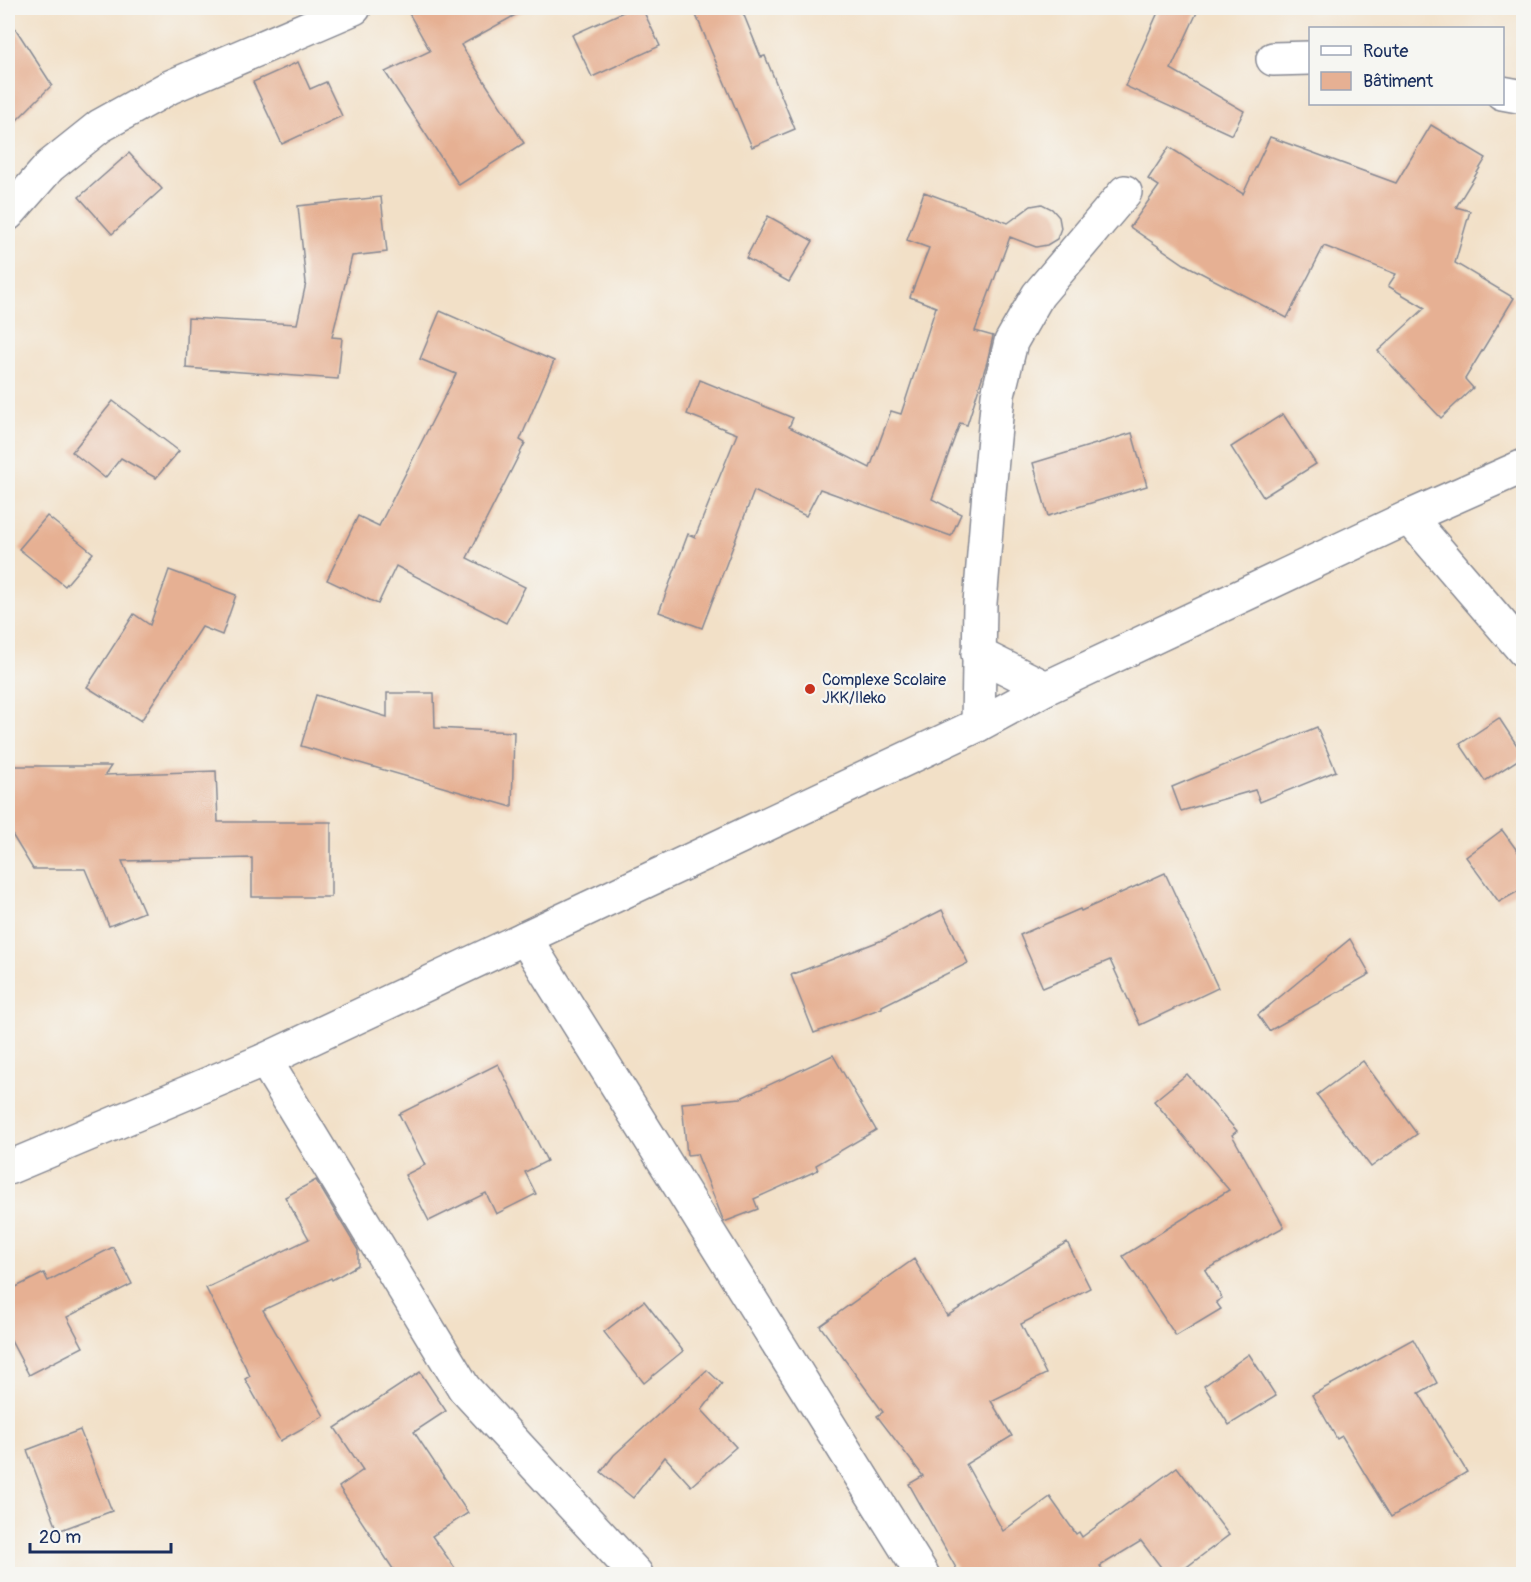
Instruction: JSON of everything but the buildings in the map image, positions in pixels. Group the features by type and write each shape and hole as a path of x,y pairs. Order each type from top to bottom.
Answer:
{"main road":[{"path":"8,214 50,166 100,126 170,87 354,8"},
{"path":"1273,59 1309,58"},
{"path":"1504,93 1524,97"},
{"path":"978,725 978,654 986,525 998,395 1011,342 1038,295 1125,192"},
{"path":"8,1168 265,1060 978,725 1046,688 1524,466"},
{"path":"1410,517 1524,651"},
{"path":"978,654 1046,688"},
{"path":"525,938 922,1575"},
{"path":"265,1060 464,1388 636,1575"}],"place":[{"name":"Complexe Scolaire JKK/Ileko","path":"810,689"}]}
